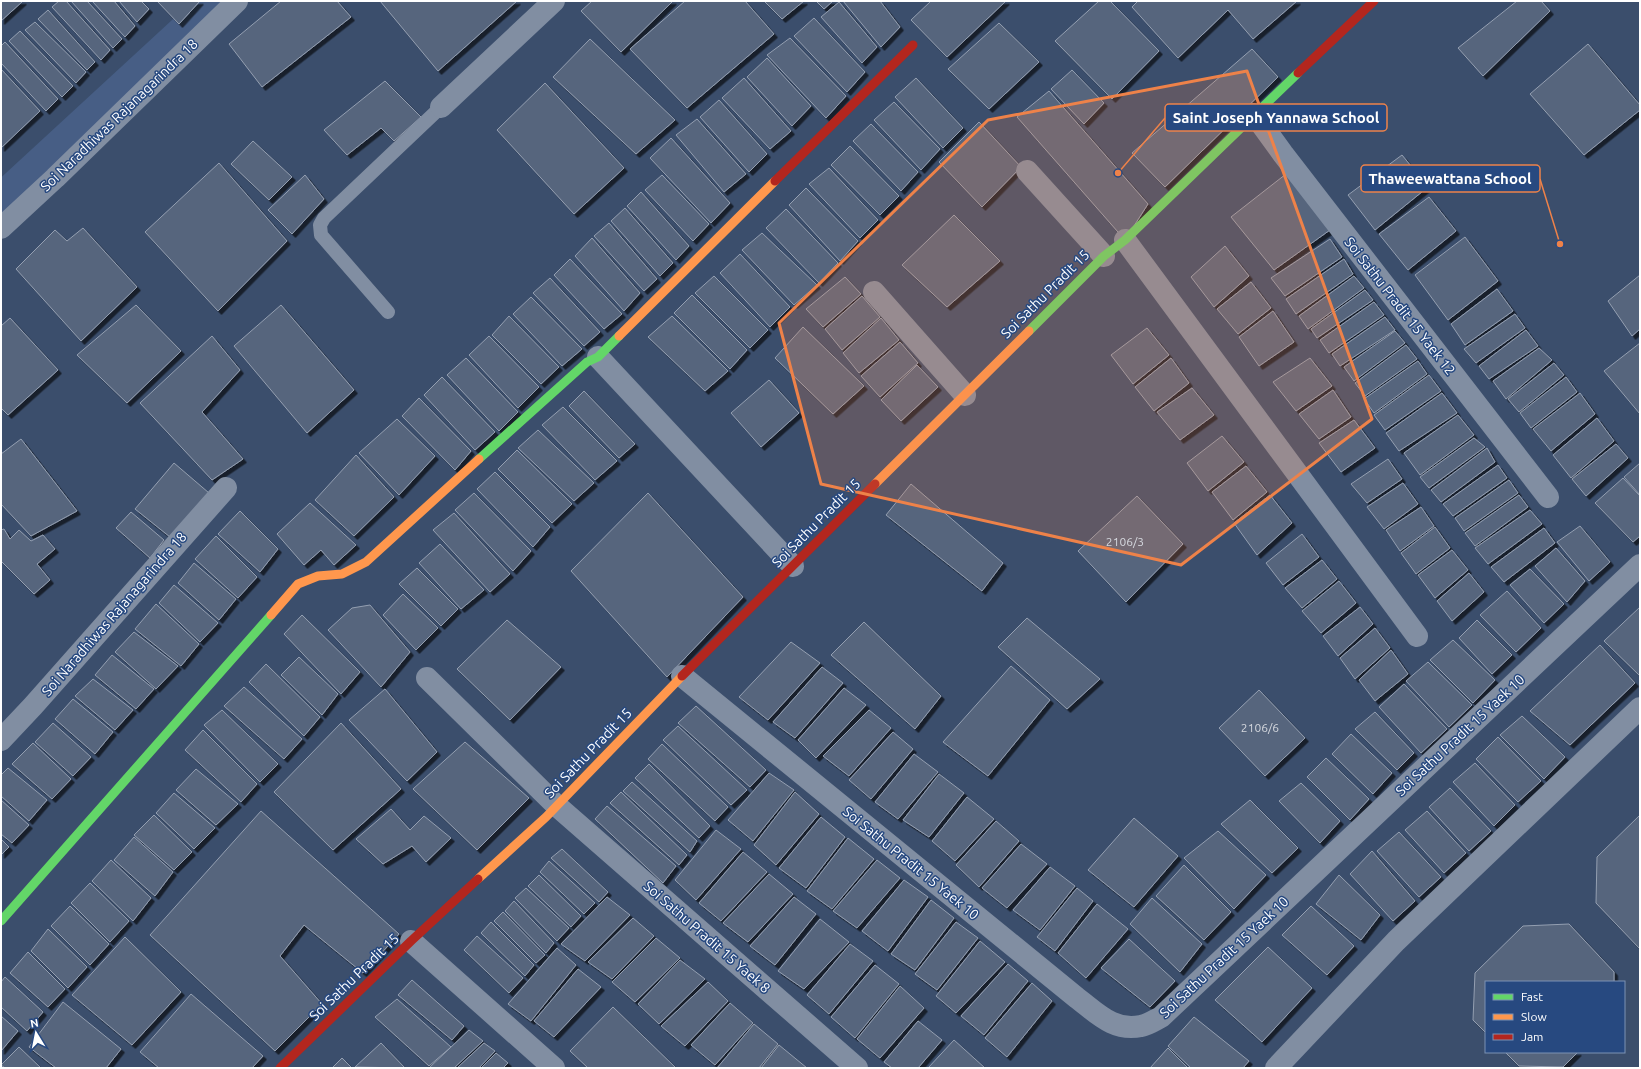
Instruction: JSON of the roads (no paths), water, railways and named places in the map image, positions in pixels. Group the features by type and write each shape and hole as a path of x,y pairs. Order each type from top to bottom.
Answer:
{"street":[{"name":"Soi Naradhiwas Rajanagarindra 18","path":"1,228 61,172 237,1"},
{"path":"441,107 554,1"},
{"name":"Soi Sathu Pradit 15","path":"280,1068 411,941 557,806 682,676 1104,256 1125,240 1254,114 1374,1"},
{"path":"1,921 298,584 318,576 342,574 366,562 587,362 598,357 913,45"},
{"name":"Soi Sathu Pradit 15 Yaek 12","path":"1254,114 1283,154 1548,497"},
{"path":"1027,171 1104,256"},
{"path":"1125,240 1417,636"},
{"path":"874,292 965,395"},
{"path":"598,357 793,566"},
{"name":"Soi Naradhiwas Rajanagarindra 18","path":"1,740 33,706 226,488"},
{"name":"Soi Sathu Pradit 15 Yaek 10","path":"682,676 1077,998 1109,1022 1120,1027 1141,1026 1161,1017 1640,564"},
{"name":"Soi Sathu Pradit 15 Yaek 8","path":"427,678 557,806 857,1068"},
{"path":"1276,1068 1396,941 1640,708"},
{"path":"411,941 554,1068"}],"lane":[{"path":"388,312 321,236 320,226 324,218 441,107"}],"waterway":[{"path":"1,200 217,1"}],"place":[{"name":"Saint Joseph Yannawa School","path":"1118,173"},
{"name":"Thaweewattana School","path":"1560,244"}]}
